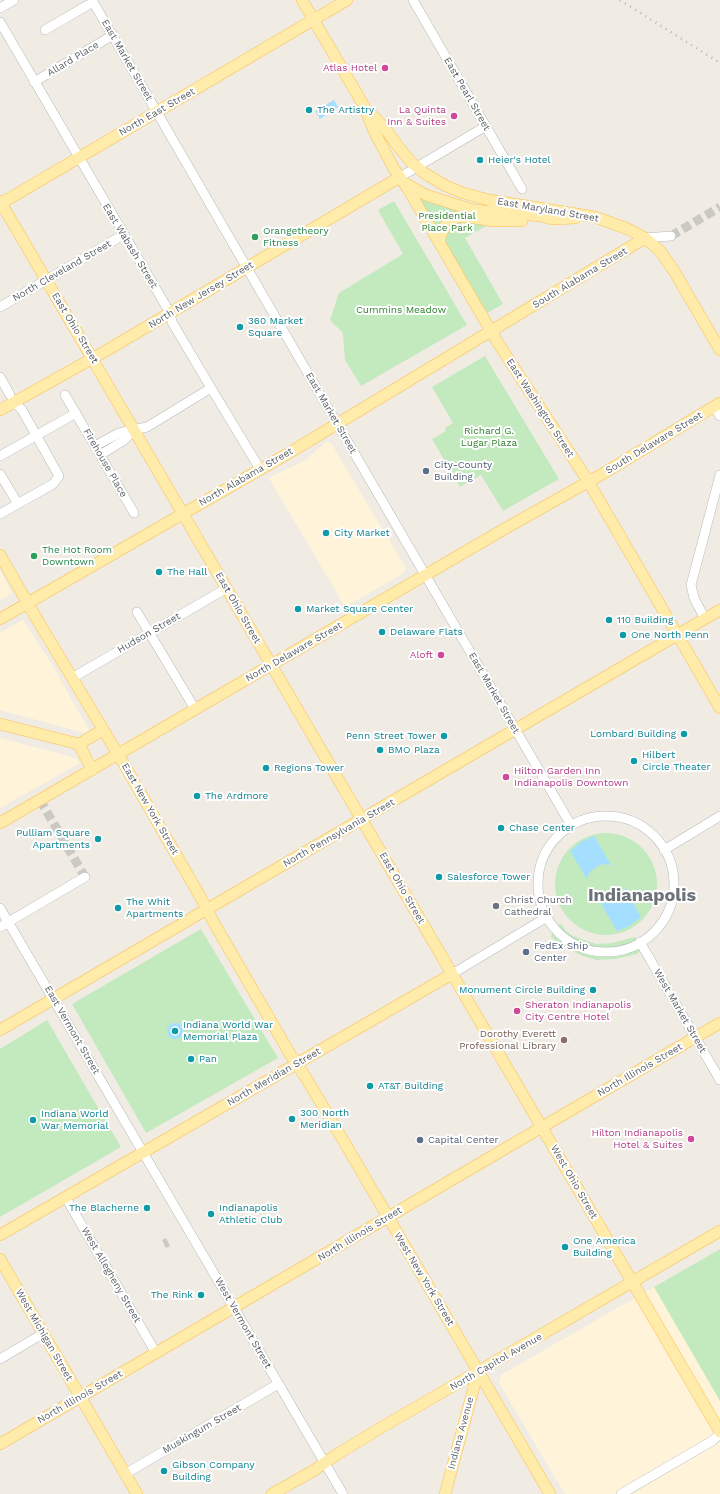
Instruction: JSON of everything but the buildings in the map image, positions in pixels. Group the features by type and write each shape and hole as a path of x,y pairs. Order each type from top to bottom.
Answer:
{"main road":[{"name":"East Washington Street","path":"302,0 364,106 374,131 393,167 440,243 491,332 588,481 720,708"},
{"name":"North East Street","path":"0,203 347,0"},
{"name":"East Washington Street","path":"364,106 384,127 405,155 417,167"},
{"name":"East Maryland Street","path":"417,167 440,184 471,196 595,216 628,229 645,238 658,249 674,271 720,349"},
{"path":"400,177 407,186 418,192 473,210 541,216 552,219"},
{"name":"North New Jersey Street","path":"0,410 12,398 93,358 170,314 400,177"},
{"name":"East Ohio Street","path":"0,203 93,358 452,974"},
{"path":"440,243 440,237 445,226 457,217 469,217 494,221 541,221 595,216"},
{"name":"South Alabama Street","path":"491,332 645,238"},
{"name":"North Alabama Street","path":"0,619 260,469 491,332"},
{"name":"South Delaware Street","path":"588,481 718,409"},
{"name":"North Delaware Street","path":"0,823 588,481"},
{"name":"East New York Street","path":"0,555 297,1064"},
{"name":"North Pennsylvania Street","path":"0,1030 720,610"},
{"path":"0,724 79,744 103,730"},
{"path":"79,744 92,770"},
{"name":"North Meridian Street","path":"0,1235 452,974"},
{"name":"West Ohio Street","path":"452,974 720,1433"},
{"name":"North Illinois Street","path":"0,1444 720,1023"},
{"name":"West New York Street","path":"297,1064 550,1494"},
{"name":"North Capitol Avenue","path":"272,1494 377,1430 720,1231"},
{"name":"West Michigan Street","path":"0,1259 137,1494"},
{"name":"Indiana Avenue","path":"445,1494 478,1372"}],"street":[{"path":"0,8 14,0"},
{"name":"East Pearl Street","path":"413,0 522,189"},
{"path":"45,30 93,1"},
{"name":"East Market Street","path":"93,1 246,268 571,825"},
{"name":"East Wabash Street","path":"0,22 170,314 172,322 260,469"},
{"name":"Allard Place","path":"34,82 113,35"},
{"path":"400,177 486,126"},
{"name":"North Cleveland Street","path":"0,307 123,235"},
{"name":"South Alabama Street","path":"645,238 671,236"},
{"path":"0,377 12,398 22,410 57,472 58,478 53,484 0,514"},
{"path":"95,446 119,433 147,427 211,388"},
{"name":"Firehouse Place","path":"65,395 134,513"},
{"path":"0,456 76,412"},
{"path":"100,454 124,441 134,430"},
{"path":"0,474 18,504"},
{"path":"705,619 694,598 692,585 720,475"},
{"name":"Hudson Street","path":"72,678 227,588"},
{"path":"137,612 195,709"},
{"path":"611,816 623,818 647,831 657,840 664,850 670,862 672,875 673,889 671,901 660,925 640,942 617,951 600,951 583,947 562,936 547,918 539,892 538,878 540,866 545,853 552,842 571,825 596,817 611,816"},
{"path":"664,850 720,816"},
{"path":"0,927 85,877"},
{"name":"East Vermont Street","path":"0,908 143,1152"},
{"name":"North Meridian Street","path":"452,974 547,918"},
{"name":"West Market Street","path":"640,942 720,1080"},
{"name":"West Vermont Street","path":"143,1152 343,1494"},
{"name":"West Allegheny Street","path":"66,1198 156,1352"},
{"path":"0,1359 44,1334"},
{"name":"Muskingum Street","path":"125,1474 278,1384"},
{"path":"622,1494 712,1441 720,1433"}],"shaded area":[{"path":"326,442 331,443 406,568 402,574 345,607 269,478 304,461"},
{"path":"0,571 12,593 0,600"},
{"path":"23,620 51,663 89,730 85,733 0,710 0,633"},
{"path":"0,738 76,758 80,763 0,808"},
{"path":"720,1249 720,1494 565,1494 499,1383 501,1375"}],"green space":[{"name":"Presidential Place Park","path":"418,197 457,211 462,224 471,223 486,226 465,238 503,304 487,313"},
{"name":"Cummins Meadow","path":"394,201 467,325 361,386 345,360 343,333 330,320 339,293 403,254 378,210"},
{"name":"Richard G. Lugar Plaza","path":"485,356 559,479 503,511 481,475 460,487 432,439 446,431 445,428 453,423 432,387"},
{"path":"606,833 625,837 642,848 653,865 657,884 653,903 642,920 625,931 606,935 587,931 570,920 559,903 555,884 559,865 570,848 587,837"},
{"path":"561,924 566,931 573,936 596,944 612,943 635,937 638,940 640,951 637,954 615,959 597,960 582,956 561,945 551,937 553,929 557,925"},
{"name":"Indiana World War Memorial Plaza","path":"201,929 278,1058 146,1133 72,1004"},
{"path":"47,1020 121,1147 0,1217 0,1049"},
{"path":"720,1249 720,1401 654,1287"}],"water":[{"path":"334,100 338,107 320,119 315,111"},
{"path":"594,836 611,865 603,864 596,867 590,872 587,879 570,851 581,842"},
{"path":"625,888 641,917 629,926 617,931 600,902 608,903 615,901"},
{"path":"175,1023 182,1028 183,1031 178,1038 175,1039 168,1034 167,1031 172,1024"}],"tunnel":[{"path":"671,236 720,207"},
{"path":"40,800 85,877"},
{"path":"164,1244 168,1242"}],"railway":[{"path":"620,0 720,63"}],"place":[{"name":"Atlas Hotel","path":"385,68"},
{"name":"The Artistry","path":"309,110"},
{"name":"La Quinta Inn & Suites","path":"454,116"},
{"name":"Heier's Hotel","path":"480,160"},
{"name":"Orangetheory Fitness","path":"255,237"},
{"name":"360 Market Square","path":"240,327"},
{"name":"City-County Building","path":"426,471"},
{"name":"City Market","path":"326,533"},
{"name":"The Hot Room Downtown","path":"34,556"},
{"name":"The Hall","path":"159,572"},
{"name":"Market Square Center","path":"298,609"},
{"name":"110 Building","path":"609,620"},
{"name":"Delaware Flats","path":"382,632"},
{"name":"One North Penn","path":"623,635"},
{"name":"Aloft","path":"441,655"},
{"name":"Lombard Building","path":"684,734"},
{"name":"Penn Street Tower","path":"444,736"},
{"name":"BMO Plaza","path":"380,750"},
{"name":"Hilbert Circle Theater","path":"634,761"},
{"name":"Regions Tower","path":"266,768"},
{"name":"Hilton Garden Inn Indianapolis Downtown","path":"506,777"},
{"name":"The Ardmore","path":"197,796"},
{"name":"Chase Center","path":"501,828"},
{"name":"Pulliam Square Apartments","path":"98,839"},
{"name":"Salesforce Tower","path":"439,877"},
{"name":"Christ Church Cathedral","path":"496,906"},
{"name":"The Whit Apartments","path":"118,908"},
{"name":"FedEx Ship Center","path":"526,952"},
{"name":"Monument Circle Building","path":"593,990"},
{"name":"Sheraton Indianapolis City Centre Hotel","path":"517,1011"},
{"name":"Indiana World War Memorial Plaza","path":"175,1031"},
{"name":"Dorothy Everett Professional Library","path":"564,1040"},
{"name":"Pan","path":"191,1059"},
{"name":"AT&T Building","path":"370,1086"},
{"name":"300 North Meridian","path":"292,1119"},
{"name":"Indiana World War Memorial","path":"33,1120"},
{"name":"Hilton Indianapolis Hotel & Suites","path":"691,1139"},
{"name":"Capital Center","path":"420,1140"},
{"name":"The Blacherne","path":"147,1208"},
{"name":"Indianapolis Athletic Club","path":"211,1214"},
{"name":"One America Building","path":"565,1247"},
{"name":"The Rink","path":"201,1295"},
{"name":"Gibson Company Building","path":"164,1471"}],"district":[{"name":"Indianapolis","path":"642,896"}]}
